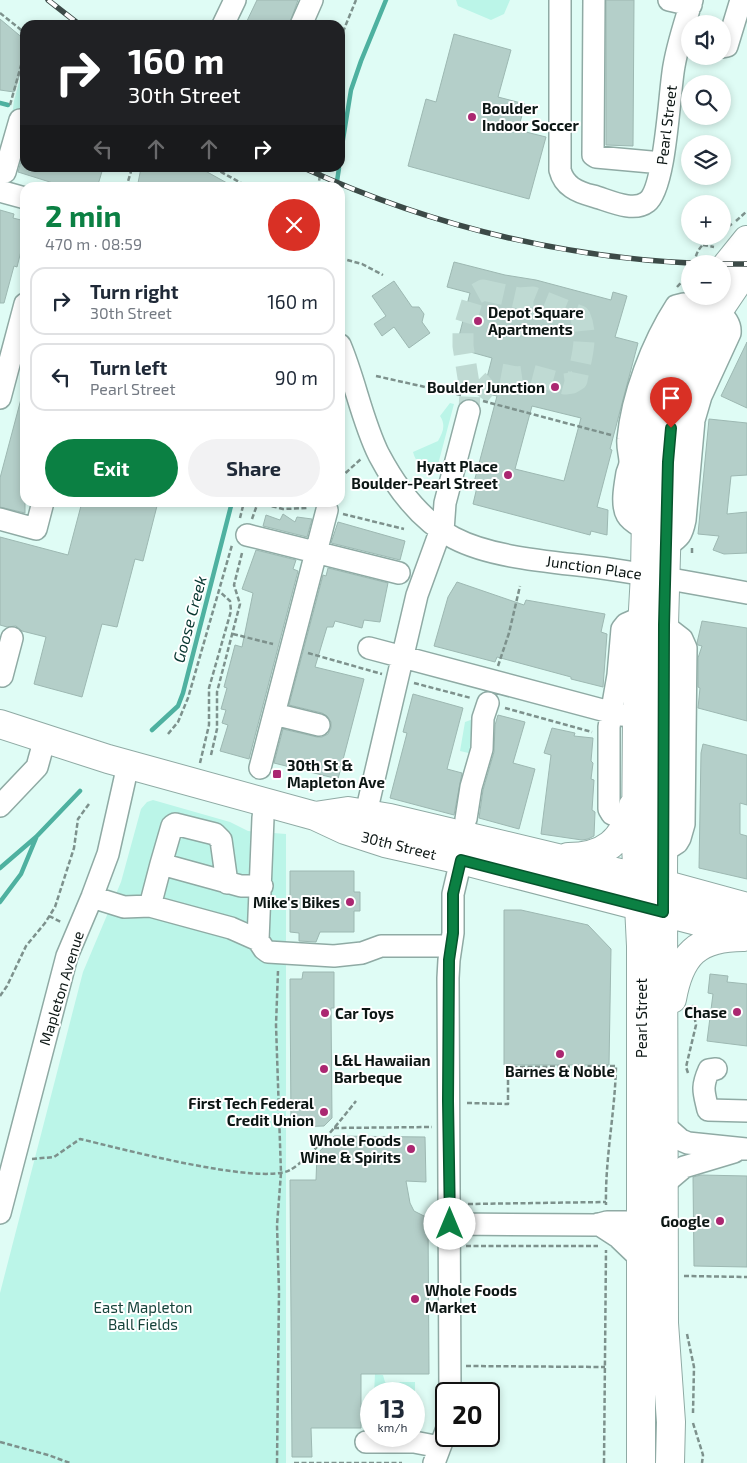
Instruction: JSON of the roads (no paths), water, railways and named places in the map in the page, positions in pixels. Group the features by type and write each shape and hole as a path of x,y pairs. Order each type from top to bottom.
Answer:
{"main road":[{"path":"731,260 747,240"},
{"path":"731,284 747,270"},
{"path":"656,576 645,529 647,458 651,422 660,390 684,332 707,305"},
{"path":"656,576 667,546 668,455 673,420 685,378 707,329 707,305"},
{"name":"Pearl Street","path":"641,1463 653,1255 664,1184 664,1045 651,909 637,877 638,716 653,621 656,576"},
{"name":"Pearl Street","path":"653,621 663,884 651,909 640,946 642,1222 653,1255 664,1323 671,1422 670,1463"},
{"name":"30th Street","path":"0,724 128,765 315,816 360,836 384,843 461,860 747,935"},
{"path":"558,858 584,856 599,852 618,838 628,821 637,792"},
{"name":"30th Street","path":"315,816 348,811 366,813 637,877 747,907"},
{"path":"664,1045 675,983 682,964 688,956 699,946 708,942 720,938 747,935"}],"street":[{"path":"225,20 234,0"},
{"path":"303,20 312,0"},
{"name":"Pearl Street","path":"560,0 560,170 562,179 578,192 629,206 639,207 648,202 655,192 662,163 670,90 681,54"},
{"path":"594,0 592,155 596,157 662,163"},
{"path":"669,0 691,3"},
{"path":"731,33 741,0"},
{"path":"15,114 3,182 20,194"},
{"path":"645,529 631,520 626,514 625,491 630,461 628,440 650,335 676,306 681,305"},
{"path":"0,395 20,322"},
{"name":"Junction Place","path":"345,356 380,456 398,485 415,506 426,518 454,538 494,552 656,576 747,593"},
{"path":"366,813 417,595 442,530 445,503 472,403"},
{"path":"0,519 36,529 42,507"},
{"path":"260,768 327,510"},
{"path":"240,532 399,573"},
{"path":"628,821 612,814 608,809 609,727 618,675 622,629 626,624 653,621"},
{"path":"0,675 2,676 12,638"},
{"path":"370,648 621,715 638,716"},
{"path":"466,819 471,787 482,748 483,718 488,703"},
{"path":"274,714 319,725"},
{"path":"0,806 37,767 45,738"},
{"name":"Mapleton Avenue","path":"0,1212 67,956 108,854 128,765"},
{"path":"258,940 265,803"},
{"path":"150,906 172,826 175,824 215,834 221,840 227,883"},
{"path":"450,1382 448,978 453,933 453,894 461,860"},
{"path":"162,864 227,883 241,886 262,886"},
{"path":"92,897 124,907 150,906 230,928 258,940 268,952 334,956 362,953 381,946 451,946"},
{"path":"716,1069 709,1070 703,1093 711,1119 723,1122 747,1123"},
{"path":"707,1105 747,1104"},
{"path":"707,1105 747,1111"},
{"path":"664,1125 681,1140 688,1143 745,1149"},
{"path":"664,1184 684,1167 745,1149"},
{"path":"450,1214 603,1216 642,1222"},
{"path":"603,1216 618,1238 653,1255"}],"waterway":[{"name":"Goose Creek","path":"345,127 351,90 386,0"},
{"path":"0,103 8,105"},
{"name":"Goose Creek","path":"337,182 338,172"},
{"name":"Goose Creek","path":"152,730 178,706 183,693 231,507"},
{"name":"Goose Creek","path":"0,868 36,837 80,791"},
{"name":"Goose Creek","path":"0,902 21,874 36,838"}],"tunnel":[{"path":"483,290 519,298 533,297 580,316 583,324 584,340 577,380 565,384 531,375 517,377 501,374 483,391 469,411 470,390 463,346 463,331 474,295 483,290"}],"railway":[{"path":"48,0 74,20"},
{"path":"314,172 337,182"},
{"path":"345,185 404,208 508,238 614,257 681,262"},
{"path":"731,264 747,264"}],"place":[{"name":"Boulder Indoor Soccer","path":"472,117"},
{"name":"Depot Square Apartments","path":"478,321"},
{"name":"Boulder Junction","path":"555,387"},
{"name":"Hyatt Place Boulder-Pearl Street","path":"508,475"},
{"name":"30th St & Mapleton Ave","path":"277,774"},
{"name":"Mike's Bikes","path":"350,902"},
{"name":"Chase","path":"737,1012"},
{"name":"Car Toys","path":"325,1013"},
{"name":"Barnes & Noble","path":"560,1054"},
{"name":"L&L Hawaiian Barbeque","path":"324,1069"},
{"name":"First Tech Federal Credit Union","path":"324,1112"},
{"name":"Whole Foods Wine & Spirits","path":"411,1149"},
{"name":"Google","path":"720,1221"},
{"name":"Whole Foods Market","path":"415,1299"}],"park label":[{"name":"East Mapleton Ball Fields","path":"143,1316"}]}
